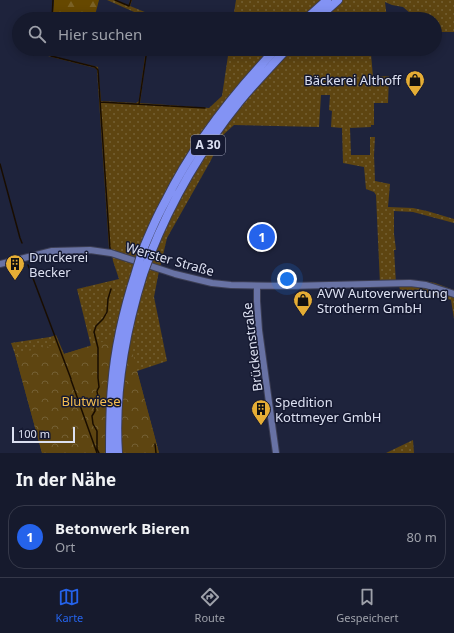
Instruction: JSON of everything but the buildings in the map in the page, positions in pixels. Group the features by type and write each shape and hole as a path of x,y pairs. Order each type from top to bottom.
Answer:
{"highway":[{"path":"314,12 327,0"},
{"path":"325,12 338,0"},
{"name":"A 30","path":"110,453 112,385 116,352 125,308 165,201 181,172 205,135 229,102 269,56"},
{"name":"A 30","path":"146,254 198,159 240,101 280,56"},
{"name":"A 30","path":"118,453 117,424 124,348 139,273"}],"main road":[{"name":"Werster Straße","path":"0,264 52,251 90,250 111,253 175,274 212,283 257,286 410,283 426,285 454,294"},
{"name":"Brückenstraße","path":"257,286 259,330 276,453"}],"green space":[{"path":"54,0 99,0 96,12 53,12"},
{"path":"107,0 116,0 129,6 130,0 132,0 130,6 145,12 134,12"},
{"path":"236,0 454,0 454,32 442,32 442,12 409,12 403,7 385,2 386,12 234,12"},
{"path":"48,56 98,67 101,101 136,103 139,101 146,56 140,103 209,108 222,96 228,56 371,56 373,77 389,76 388,103 374,103 374,125 371,125 371,127 350,128 351,155 370,155 370,137 375,137 375,181 390,184 388,207 413,208 427,211 454,219 454,223 413,212 394,211 396,283 380,284 376,195 374,192 366,189 364,167 343,163 342,128 331,127 332,111 329,110 330,95 321,95 319,127 234,125 224,134 167,238 158,276 154,297 167,361 137,371 159,453 42,453 11,343 56,335 64,354 91,346 77,289 119,279 113,261 111,248 109,248 97,70 95,68"},
{"path":"424,281 435,283 454,290 454,319 451,300 424,292 400,290 398,282"},
{"name":"Blutwiese","path":"129,337 159,453 42,453 15,354 59,344 64,354 105,341"},
{"path":"413,440 414,453 386,453"}],"waterway":[{"path":"52,12 53,0"},
{"path":"115,0 129,6 131,0"},
{"path":"51,56 95,67 98,70 110,249"},
{"path":"139,104 146,56"},
{"path":"100,102 205,108"},
{"path":"0,164 22,243"},
{"path":"28,265 71,379"},
{"path":"99,453 97,449 97,431 93,424 92,416 95,411 95,403 98,397 97,391 99,387 98,348 94,332 96,326 107,312 108,299 111,289"},
{"path":"71,380 97,453"},
{"path":"155,444 156,453"}],"place":[{"name":"Bäckerei Althoff","path":"415,97"},
{"name":"Betonwerk Bieren","path":"262,237"},
{"name":"Druckerei Becker","path":"15,281"},
{"name":"AVW Autoverwertung Strotherm GmbH","path":"303,317"},
{"name":"Spedition Kottmeyer GmbH","path":"261,426"}]}
